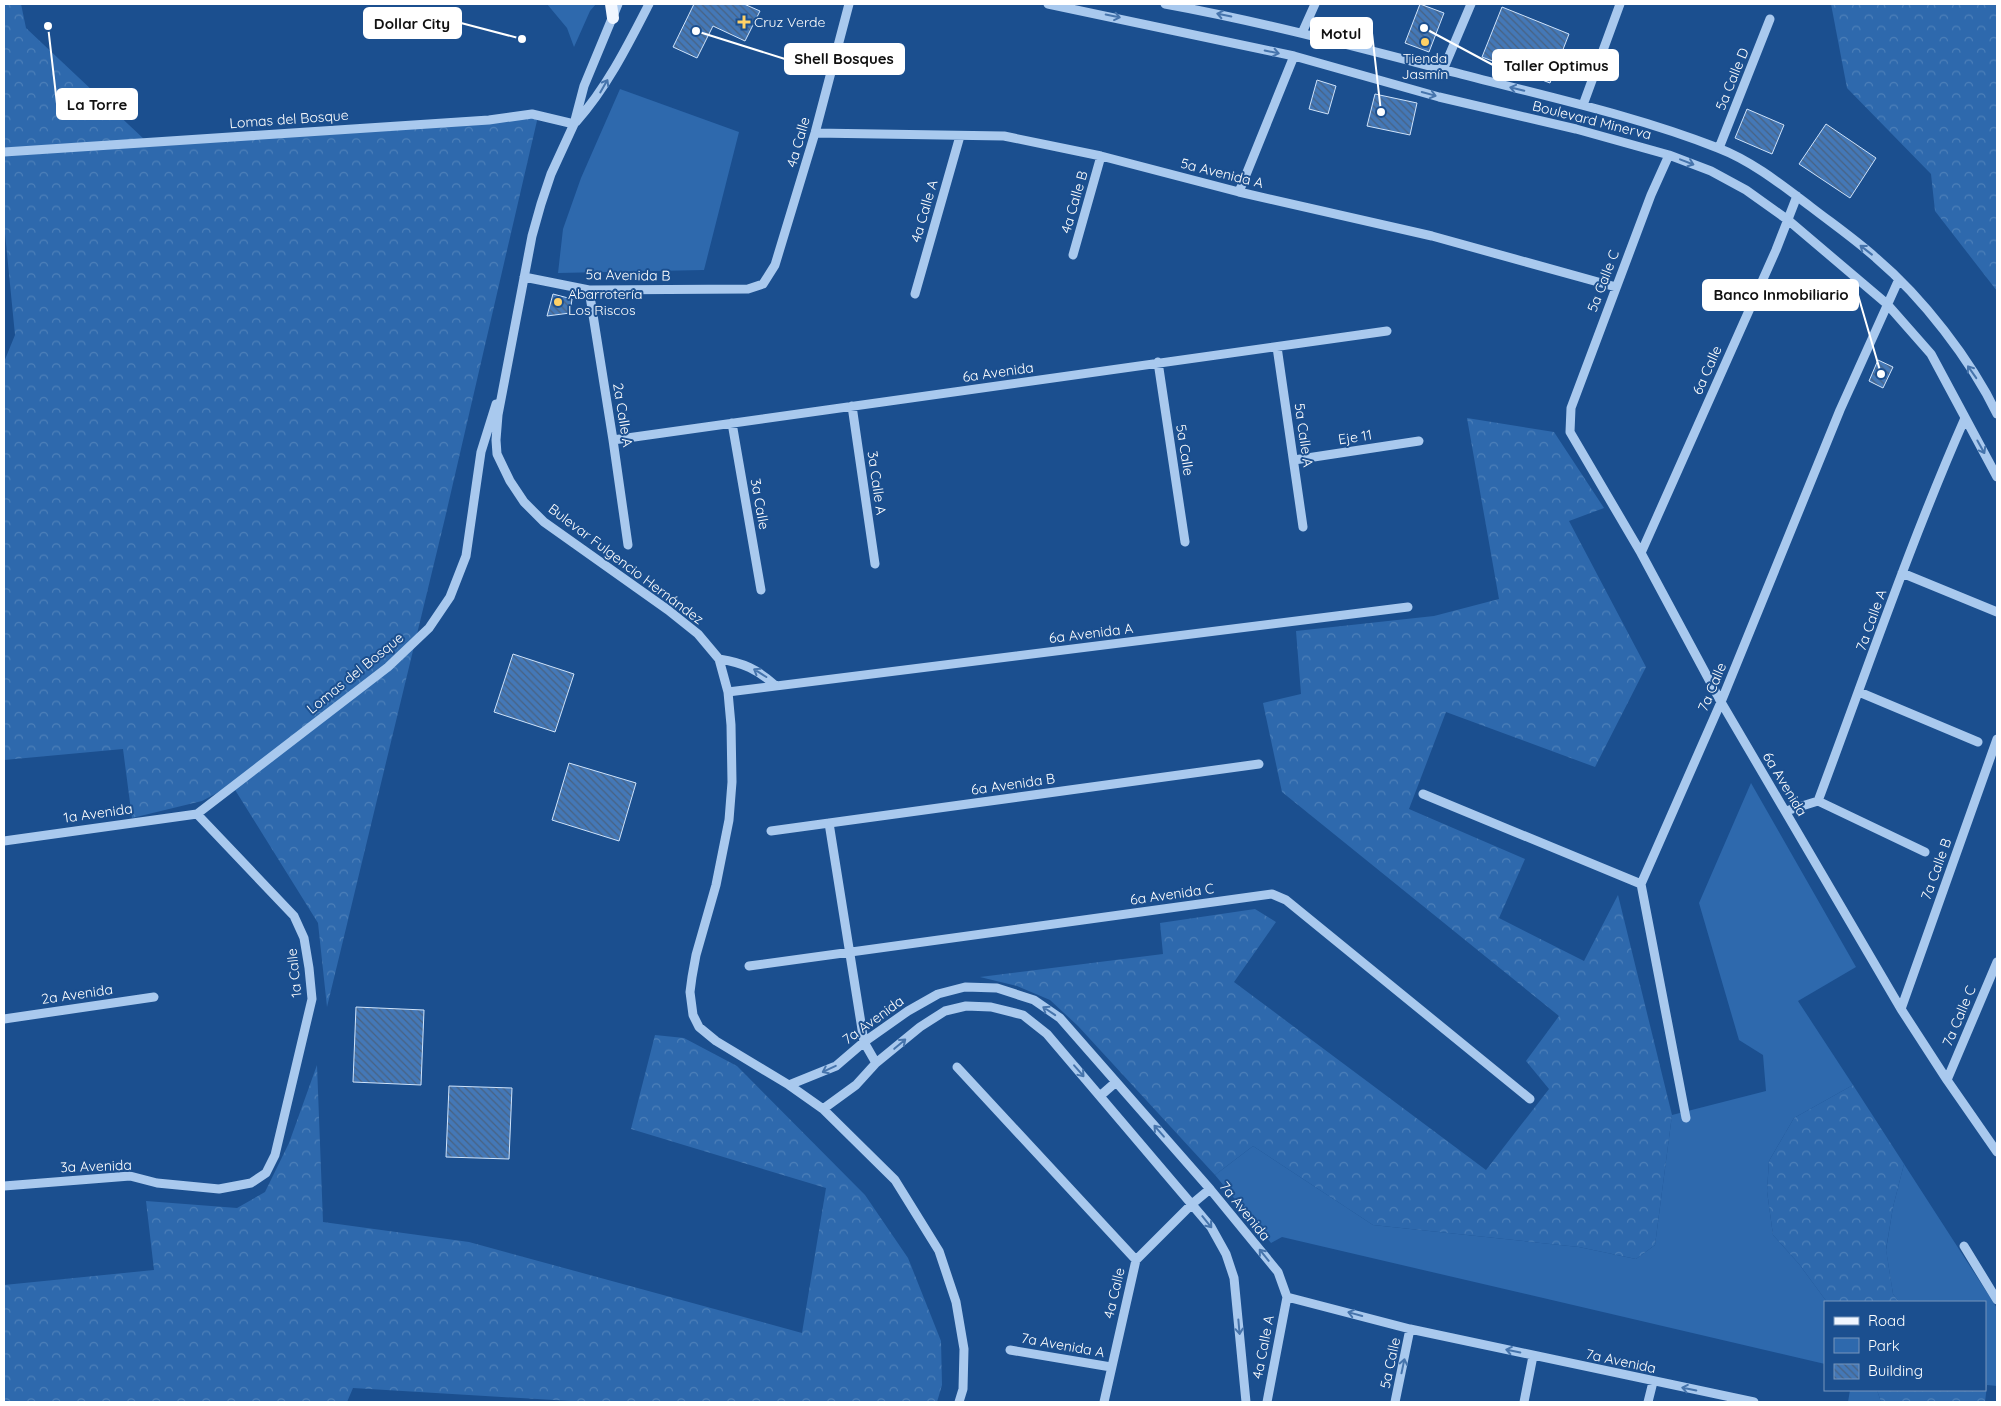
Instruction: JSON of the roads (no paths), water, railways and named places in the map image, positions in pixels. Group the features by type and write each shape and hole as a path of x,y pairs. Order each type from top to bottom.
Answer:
{"main road":[{"path":"611,4 613,18"}],"street":[{"name":"Bulevar Fulgencio Hernández","path":"618,4 584,86 574,124 551,174 540,204 532,236 498,415 497,454 510,481 524,502 544,522 668,610 698,634 719,659 728,692 731,725 732,782 729,820 716,885 696,955 692,977 691,1002 693,1015 699,1027 716,1041 789,1085 822,1109 895,1180 939,1251 956,1302 964,1349 963,1389 959,1402"},
{"name":"Bulevar Fulgencio Hernández","path":"574,124 598,96 632,38 649,4"},
{"name":"4a Calle","path":"763,284 775,265 815,134 849,4"},
{"name":"Boulevard Minerva","path":"1048,4 1150,24 1294,56 1440,97 1576,129 1668,154 1711,171 1746,190 1788,220 1887,304 1930,354 1997,477"},
{"name":"Boulevard Minerva","path":"1165,4 1302,33 1583,105 1719,148 1758,169 1797,196 1876,257 1899,279 1942,330 1987,394 1997,414"},
{"path":"1302,33 1315,4"},
{"path":"1442,70 1471,4"},
{"path":"1583,105 1620,4"},
{"name":"5a Calle D","path":"1719,148 1770,20"},
{"path":"1240,192 1294,56"},
{"name":"Lomas del Bosque","path":"4,152 490,120 532,114 574,124"},
{"name":"5a Avenida A","path":"815,134 1004,136 1101,156 1240,192 1432,236 1616,287"},
{"name":"4a Calle A","path":"915,294 960,136"},
{"name":"5a Calle C","path":"1569,420 1571,408 1616,287 1668,154"},
{"name":"4a Calle B","path":"1073,255 1101,156"},
{"name":"6a Calle","path":"1641,553 1797,196"},
{"name":"5a Avenida B","path":"524,277 588,290 748,289 763,284"},
{"name":"7a Calle","path":"1640,884 1721,702 1840,410 1899,279"},
{"name":"2a Calle A","path":"588,290 628,545"},
{"name":"6a Avenida","path":"613,440 1387,331"},
{"name":"5a Calle A","path":"1277,346 1303,527"},
{"name":"5a Calle","path":"1158,362 1185,542"},
{"name":"Lomas del Bosque","path":"197,814 388,667 429,628 450,597 466,556 480,452 507,367"},
{"name":"3a Calle A","path":"852,406 875,564"},
{"name":"7a Calle A","path":"1818,801 1902,573 1944,465 1965,418"},
{"name":"6a Avenida","path":"1569,420 1570,432 1641,553 1721,702 1901,1010 1997,1152"},
{"name":"3a Calle","path":"732,423 761,590"},
{"name":"Eje 11","path":"1294,460 1419,441"},
{"path":"1902,573 1997,612"},
{"name":"6a Avenida A","path":"728,692 1408,607"},
{"path":"719,659 742,663 763,674 776,686"},
{"path":"1859,692 1978,742"},
{"name":"7a Calle B","path":"1901,1010 1997,739"},
{"name":"6a Avenida B","path":"771,831 1259,764"},
{"path":"1423,794 1640,884 1686,1118"},
{"path":"1786,811 1818,801 1925,852"},
{"name":"1a Avenida","path":"4,841 197,814"},
{"name":"1a Calle","path":"197,814 294,916 304,938 312,999 275,1155 266,1173 251,1183 219,1189"},
{"path":"829,823 848,953 864,1042 876,1063"},
{"name":"6a Avenida C","path":"749,966 1272,894 1286,900 1530,1099"},
{"name":"7a Calle C","path":"1947,1080 1997,962"},
{"name":"7a Avenida","path":"789,1085 836,1066 864,1042 908,1011 938,994 965,987 997,988 1034,1000 1060,1018 1210,1189 1278,1272 1287,1297 1410,1329 1754,1402"},
{"name":"2a Avenida","path":"4,1019 154,997"},
{"path":"822,1109 856,1085 876,1063 920,1027 944,1011 966,1006 991,1007 1023,1015 1047,1034 1211,1227 1226,1254 1234,1278 1246,1402"},
{"path":"957,1067 1136,1260"},
{"path":"1100,1096 1116,1082"},
{"name":"3a Avenida","path":"4,1186 130,1176 157,1183 219,1189"},
{"name":"4a Calle","path":"1104,1402 1136,1260 1192,1204 1210,1189"},
{"path":"1964,1246 1997,1300"},
{"name":"4a Calle A","path":"1267,1402 1287,1297"},
{"name":"5a Calle","path":"1396,1402 1410,1329"},
{"name":"7a Avenida A","path":"1010,1350 1111,1367"},
{"path":"1524,1402 1533,1356"},
{"path":"1648,1402 1653,1382"}],"place":[{"name":"Cruz Verde","path":"744,22"},
{"name":"La Torre","path":"48,26"},
{"name":"Taller Optimus","path":"1424,28"},
{"name":"Shell Bosques","path":"696,31"},
{"name":"Dollar City","path":"522,39"},
{"name":"Tienda Jasmín","path":"1425,42"},
{"name":"Motul","path":"1381,112"},
{"name":"Abarrotería Los Riscos","path":"558,302"},
{"name":"Banco Inmobiliario","path":"1881,374"}]}
